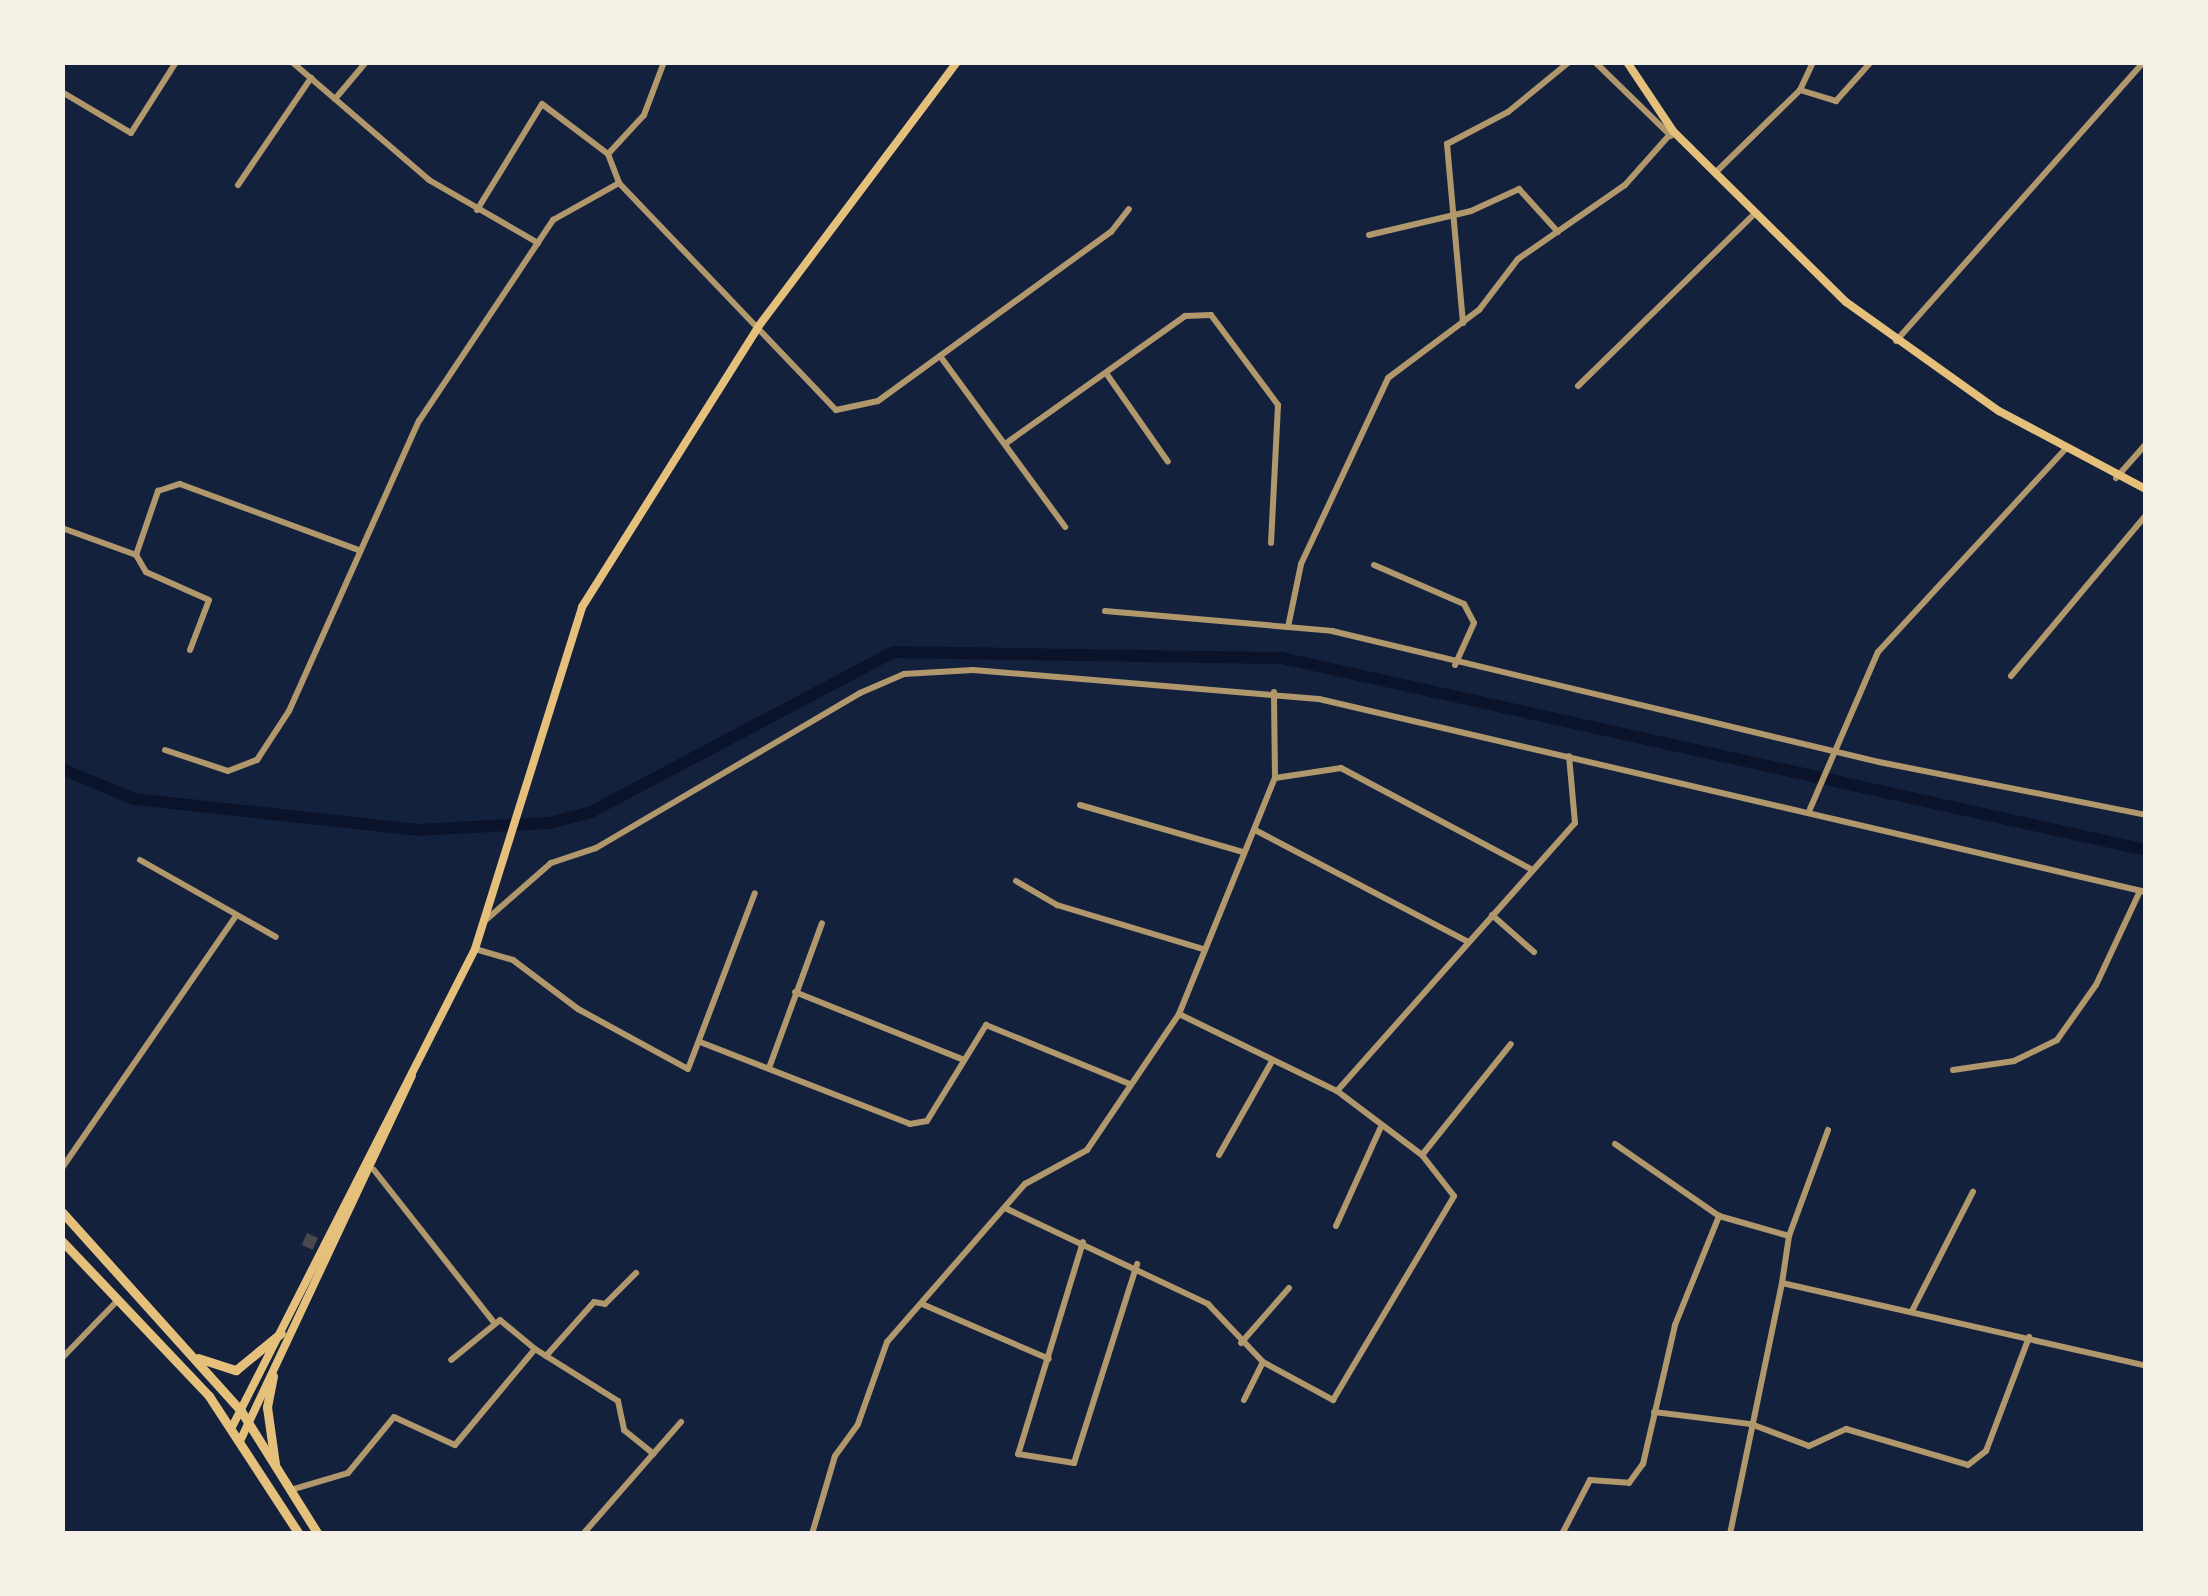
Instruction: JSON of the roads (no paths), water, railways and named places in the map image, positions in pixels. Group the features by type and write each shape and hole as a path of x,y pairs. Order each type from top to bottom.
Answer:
{"main road":[{"path":"232,1427 475,949 500,880 530,769 582,607 758,327 957,62"},
{"path":"1627,62 1672,134 1716,172 1753,215 1896,342 2065,450 2116,478 2146,489"},
{"path":"241,1440 374,1170 412,1076"},
{"path":"62,1212 241,1411 318,1534"},
{"path":"62,1240 232,1427 294,1530"},
{"path":"196,1357 236,1370 280,1333"},
{"path":"273,1376 266,1407 276,1464"}],"street":[{"path":"62,92 132,133 176,62"},
{"path":"292,62 477,210 538,243"},
{"path":"335,99 366,62"},
{"path":"608,154 644,115 664,62"},
{"path":"1463,324 1450,216 1450,138 1508,112 1569,62"},
{"path":"1288,626 1301,564 1382,390 1463,324 1518,259 1625,185 1672,134 1595,62"},
{"path":"1716,172 1800,90 1812,62"},
{"path":"1800,90 1836,101 1871,62"},
{"path":"1896,342 2144,62"},
{"path":"238,185 311,78"},
{"path":"477,210 542,104 608,154 619,183 836,410 878,401 1112,232 1129,209"},
{"path":"165,750 228,771 257,760 289,710 420,420 538,243 570,206 619,183"},
{"path":"1368,235 1450,216 1519,189 1558,232"},
{"path":"1578,386 1753,215"},
{"path":"1005,444 1185,316 1224,325 1278,405 1272,543"},
{"path":"940,356 1065,527"},
{"path":"1106,372 1168,462"},
{"path":"2116,478 2146,444"},
{"path":"1811,806 1885,643 2065,450"},
{"path":"136,555 155,495 171,484 358,550"},
{"path":"2012,676 2146,515"},
{"path":"62,528 136,555 154,576 209,600 190,650"},
{"path":"1374,565 1464,604 1474,623 1454,665"},
{"path":"1105,612 1288,626 1836,751 2146,815"},
{"path":"487,919 551,863 596,848 904,674 1003,670 1274,692 1811,806 2143,891 2096,985 2057,1040 2026,1058 1953,1070"},
{"path":"812,1534 877,1360 1025,1184 1087,1150 1180,1014 1203,948 1244,852 1257,831 1275,778 1274,692"},
{"path":"1337,1091 1575,823 1569,756"},
{"path":"1275,778 1341,768 1533,870"},
{"path":"1080,805 1244,852"},
{"path":"1257,831 1468,942"},
{"path":"140,860 276,938"},
{"path":"1016,881 1057,905 1203,948"},
{"path":"475,949 513,960 680,1070 700,1042 755,893"},
{"path":"1492,915 1534,952"},
{"path":"62,1168 236,916"},
{"path":"769,1068 822,923"},
{"path":"795,992 962,1059"},
{"path":"1005,1208 1137,1264 1208,1304 1263,1362 1324,1402 1340,1393 1452,1206 1451,1186 1422,1155 1380,1129 1337,1091 1271,1063 1180,1014"},
{"path":"700,1042 919,1124 962,1059 996,1024 1130,1084"},
{"path":"1422,1155 1511,1044"},
{"path":"1219,1155 1271,1063"},
{"path":"1336,1226 1380,1129"},
{"path":"1730,1534 1782,1283 1788,1236 1828,1130"},
{"path":"1615,1144 1719,1216 1788,1236"},
{"path":"374,1170 492,1321 618,1401 624,1430 654,1454"},
{"path":"1912,1311 1974,1192"},
{"path":"1562,1534 1590,1480 1636,1475 1675,1325 1719,1216"},
{"path":"1083,1242 1018,1454 1064,1468 1100,1402 1137,1264"},
{"path":"546,1356 594,1302 605,1304 636,1273"},
{"path":"1782,1283 2146,1366"},
{"path":"1241,1343 1289,1288"},
{"path":"62,1358 119,1299"},
{"path":"922,1304 1049,1359"},
{"path":"451,1360 492,1321"},
{"path":"1654,1412 1751,1424 1809,1446 1846,1429 1968,1465 1986,1452 2028,1337"},
{"path":"291,1490 348,1473 394,1417 455,1445 535,1349"},
{"path":"1244,1400 1263,1362"},
{"path":"586,1532 682,1422"}],"waterway":[{"path":"62,769 134,799 418,830 549,823 591,812 893,652 1282,658 2146,850"}]}
